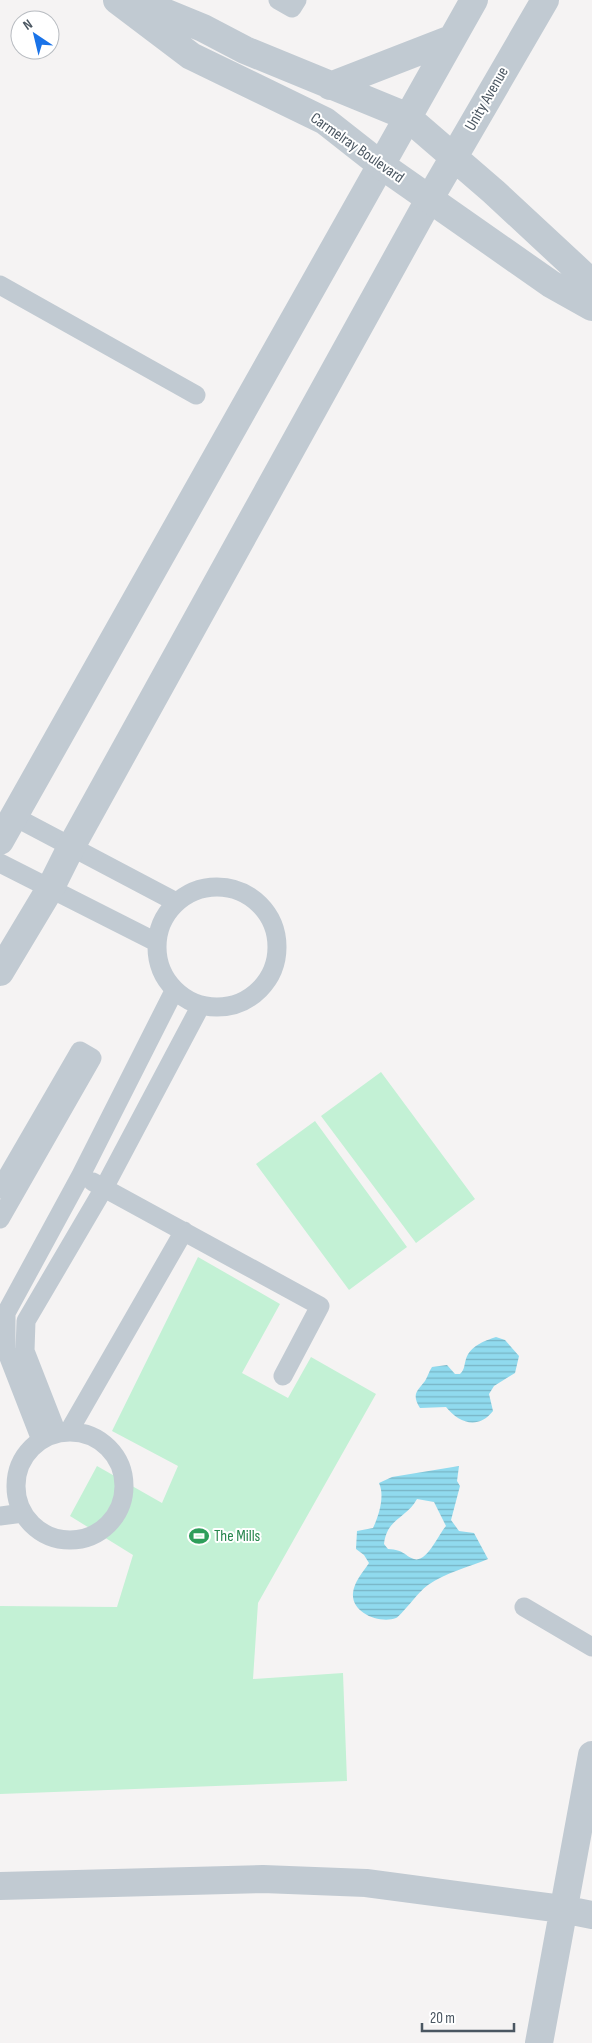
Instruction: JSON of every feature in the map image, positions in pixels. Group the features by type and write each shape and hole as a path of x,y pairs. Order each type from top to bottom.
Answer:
{"street":[{"name":"Carmelray Boulevard","path":"117,0 191,56 324,121 381,165 552,284 592,307"},
{"path":"135,0 203,28 245,50 406,116 567,258 592,283"},
{"path":"0,842 381,165 406,116 474,0"},
{"name":"Unity Avenue","path":"0,972 51,887 71,847 430,198 545,0"},
{"path":"330,86 451,39"},
{"path":"539,2043 562,1909 592,1755"},
{"path":"0,1886 282,1880 366,1884 562,1909 592,1915"}],"lane":[{"path":"278,0 292,8 297,0"},
{"path":"0,285 196,395"},
{"path":"15,817 176,902"},
{"path":"0,863 51,887 156,942"},
{"path":"220,887 244,893 262,906 275,928 278,952 272,973 258,992 232,1007 200,1007 174,991 158,967 156,942 162,920 176,902 195,891 220,887"},
{"path":"56,1434 6,1350 6,1313 81,1175 174,991"},
{"path":"56,1434 25,1351 26,1321 104,1188 200,1007"},
{"path":"0,1189 80,1051 92,1058 0,1219"},
{"path":"81,1175 320,1306 283,1376"},
{"path":"56,1434 90,1435 108,1446 120,1464 125,1485 122,1504 111,1522 95,1535 75,1540 52,1538 32,1526 8,1494 19,1466 32,1447 56,1434 184,1231"},
{"path":"0,1516 23,1512"},
{"path":"524,1607 592,1646"}],"green space":[{"path":"381,1072 475,1199 416,1243 321,1116"},
{"path":"315,1121 407,1247 349,1290 256,1164"},
{"name":"The Mills","path":"198,1257 280,1304 242,1373 288,1398 311,1357 376,1394 258,1603 253,1679 343,1673 347,1781 0,1794 0,1606 117,1607 133,1555 70,1516 97,1466 162,1503 178,1466 112,1431"}],"water":[{"path":"496,1337 505,1340 519,1356 515,1373 494,1386 489,1394 493,1411 487,1417 481,1421 469,1422 457,1417 446,1407 420,1408 416,1400 416,1394 432,1367 447,1365 455,1374 460,1374 464,1369 468,1354 474,1347"},
{"path":"459,1466 457,1481 460,1486 451,1520 459,1531 474,1533 488,1559 435,1581 424,1588 396,1618 382,1619 375,1618 362,1611 354,1600 355,1585 369,1563 364,1555 356,1549 357,1531 373,1528 381,1500 379,1483 392,1477","holes":["417,1499 434,1502 446,1526 428,1553 419,1559 414,1559 401,1552 388,1549 384,1544 389,1529 413,1506"]}],"place":[{"name":"The Mills","path":"199,1536"}]}
